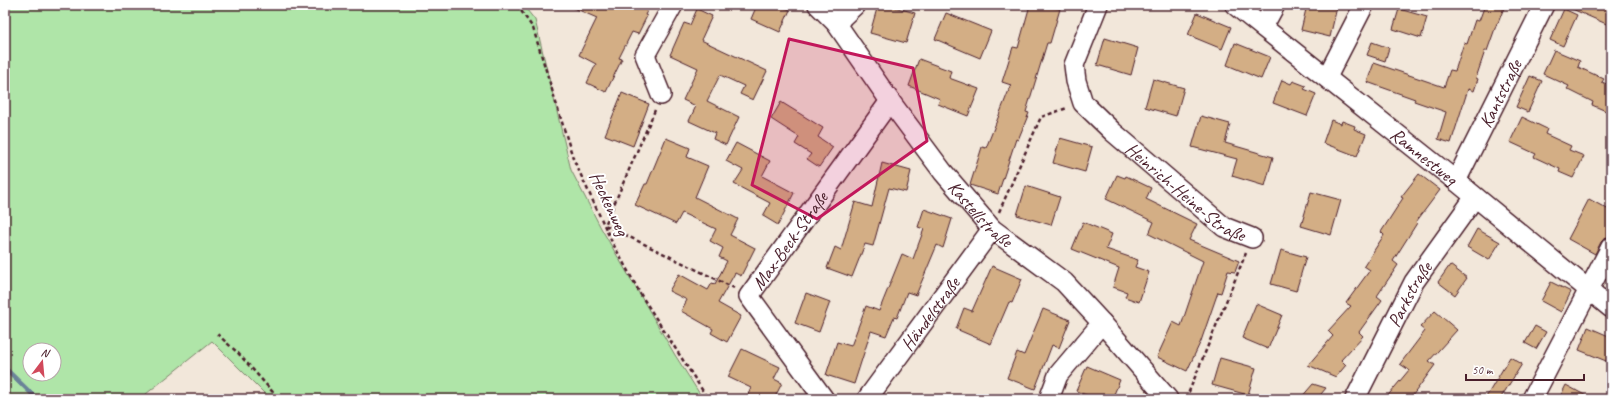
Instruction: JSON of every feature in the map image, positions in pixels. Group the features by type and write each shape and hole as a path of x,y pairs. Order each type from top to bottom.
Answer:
{"street":[{"path":"661,95 645,55 673,5"},
{"name":"Kastellstraße","path":"818,5 836,23 943,172 992,229 1064,282 1168,399"},
{"path":"836,23 855,5"},
{"name":"Heinrich-Heine-Straße","path":"1098,5 1074,65 1076,81 1083,103 1113,132 1224,227 1252,238"},
{"name":"Ramnestweg","path":"1235,5 1327,77 1611,308"},
{"path":"1263,27 1275,5"},
{"path":"1327,77 1364,5"},
{"name":"Kantstraße","path":"1456,181 1544,5"},
{"name":"Max-Beck-Straße","path":"824,399 749,296 890,100"},
{"name":"Parkstraße","path":"1355,399 1414,282 1475,197"},
{"name":"Händelstraße","path":"867,399 992,229"},
{"path":"1532,399 1611,247"},
{"path":"1048,399 1058,375 1102,323"}],"path":[{"name":"Heckenweg","path":"517,5 533,28 573,158 611,240 641,295 708,399"},
{"path":"661,95 605,225 749,296"},
{"path":"992,229 1041,117 1083,103"},
{"name":"Heinrich-Heine-Straße","path":"1186,399 1252,238"},
{"path":"217,334 238,353 279,399"}],"highlighted area":[{"path":"789,39 913,68 927,141 817,219 752,185"}],"green space":[{"path":"5,5 523,5 535,20 571,170 601,228 675,355 703,399 270,399 212,341 146,394 149,399 5,399"}],"building":[{"path":"567,5 650,5 645,15 647,16 638,34 632,32 619,58 622,59 606,92 587,83 596,64 579,55 597,18"},
{"path":"757,5 779,5 790,10 780,32 751,19"},
{"path":"878,5 887,5 915,13 906,43 870,33"},
{"path":"1030,5 1044,5 1060,9 1050,43 1047,43 1026,112 1029,113 1018,140 1016,139 998,194 970,185 982,147 986,148 1011,85 1002,82 1013,47 1018,48"},
{"path":"1307,5 1329,5 1337,7 1330,37 1301,30"},
{"path":"1485,5 1505,5 1487,51 1485,51 1476,78 1478,79 1474,91 1468,89 1451,143 1438,139 1446,112 1367,82 1374,63 1444,87 1450,70 1455,71 1464,43 1467,44 1475,20 1479,21"},
{"path":"1563,5 1611,5 1611,26"},
{"path":"697,9 712,16 701,40 767,71 753,100 740,94 744,86 720,75 707,101 739,117 726,145 713,139 715,133 689,121 696,106 683,100 698,68 670,55 684,23 690,25"},
{"path":"1399,9 1427,17 1421,38 1393,29"},
{"path":"1564,9 1577,15 1563,46 1550,40"},
{"path":"946,13 991,31 980,58 935,39"},
{"path":"1197,13 1231,27 1222,49 1188,35"},
{"path":"1105,38 1138,48 1131,75 1097,65"},
{"path":"1372,42 1389,48 1385,61 1367,55"},
{"path":"1235,43 1270,57 1261,79 1227,65"},
{"path":"1554,50 1580,61 1578,67 1604,79 1602,82 1611,86 1611,101 1606,111 1592,105 1593,102 1567,89 1569,86 1543,74"},
{"path":"919,59 951,71 949,78 979,89 968,116 938,104 940,99 909,86"},
{"path":"1530,76 1542,81 1528,112 1516,107"},
{"path":"1153,79 1184,88 1176,116 1145,107"},
{"path":"1282,80 1291,84 1293,81 1306,86 1304,89 1316,94 1307,116 1273,103"},
{"path":"622,93 649,104 633,146 605,135"},
{"path":"781,102 823,128 818,137 833,147 819,167 807,159 811,154 795,144 799,137 771,119"},
{"path":"1201,116 1230,124 1225,143 1273,157 1265,186 1232,176 1237,159 1192,147"},
{"path":"1522,117 1547,129 1545,134 1571,146 1569,150 1584,156 1573,178 1559,172 1560,169 1534,157 1536,154 1510,142"},
{"path":"1331,120 1341,124 1342,121 1355,126 1354,129 1366,134 1357,156 1323,143"},
{"path":"666,138 690,148 687,157 708,166 695,197 738,219 730,235 755,248 741,276 735,273 718,303 741,316 727,342 711,333 713,329 681,311 687,300 669,291 679,274 708,290 712,283 715,284 727,261 719,257 723,248 710,241 716,229 682,213 676,224 635,205 645,184 647,184"},
{"path":"1060,138 1092,147 1085,172 1053,163"},
{"path":"736,143 770,161 762,176 794,193 778,225 763,216 770,203 734,184 743,170 726,161"},
{"path":"882,163 911,171 906,192 889,188 873,246 865,244 852,277 827,268 835,247 841,250 855,202 872,207"},
{"path":"1419,174 1440,190 1416,222 1417,223 1393,261 1398,265 1377,296 1382,300 1359,332 1363,336 1341,360 1346,365 1336,377 1308,365 1333,336 1328,331 1351,306 1346,303 1370,270 1364,266 1384,235 1381,232 1403,198 1401,197"},
{"path":"1117,175 1125,178 1126,176 1151,188 1146,199 1197,224 1189,240 1239,261 1235,272 1228,271 1221,293 1218,292 1201,341 1187,371 1157,357 1173,322 1181,326 1203,261 1149,234 1154,222 1106,199"},
{"path":"1026,186 1060,197 1051,225 1017,215"},
{"path":"1311,192 1341,200 1331,235 1301,226"},
{"path":"1589,199 1611,211 1611,236 1605,238 1601,242 1595,254 1568,239"},
{"path":"924,209 952,219 943,248 937,245 916,295 907,292 897,318 894,317 886,336 871,331 854,384 826,375 837,342 851,346 866,306 879,311 902,254 913,259 924,229 918,227"},
{"path":"1083,222 1112,234 1106,249 1138,260 1135,267 1149,272 1139,302 1125,297 1127,292 1113,287 1119,268 1072,249"},
{"path":"1477,229 1500,242 1489,260 1467,247"},
{"path":"1281,250 1306,257 1296,291 1271,284"},
{"path":"1450,265 1467,278 1455,295 1438,282"},
{"path":"992,266 1022,279 1012,303 1009,302 991,344 956,329 964,308 972,311"},
{"path":"1551,282 1571,292 1561,312 1541,301"},
{"path":"806,293 830,302 819,332 795,323"},
{"path":"1256,304 1282,315 1268,349 1242,338"},
{"path":"1043,309 1070,320 1059,348 1052,345 1035,389 1007,378 1017,352 1024,355"},
{"path":"1435,311 1457,330 1429,361 1435,365 1410,399 1385,399 1409,370 1400,364 1425,331 1420,327"},
{"path":"1535,326 1546,332 1536,349 1525,343"},
{"path":"1588,327 1611,337 1611,363 1579,350"},
{"path":"742,349 780,367 774,379 782,383 774,399 746,399 751,388 728,377"},
{"path":"1510,357 1522,364 1500,399 1485,399"},
{"path":"1220,358 1256,368 1248,395 1212,385"},
{"path":"1087,366 1120,380 1112,399 1096,399 1076,391"},
{"path":"1313,384 1326,388 1317,399 1300,399"},
{"path":"1566,385 1592,399 1559,399"}],"waterway":[{"path":"5,368 37,399"}]}
